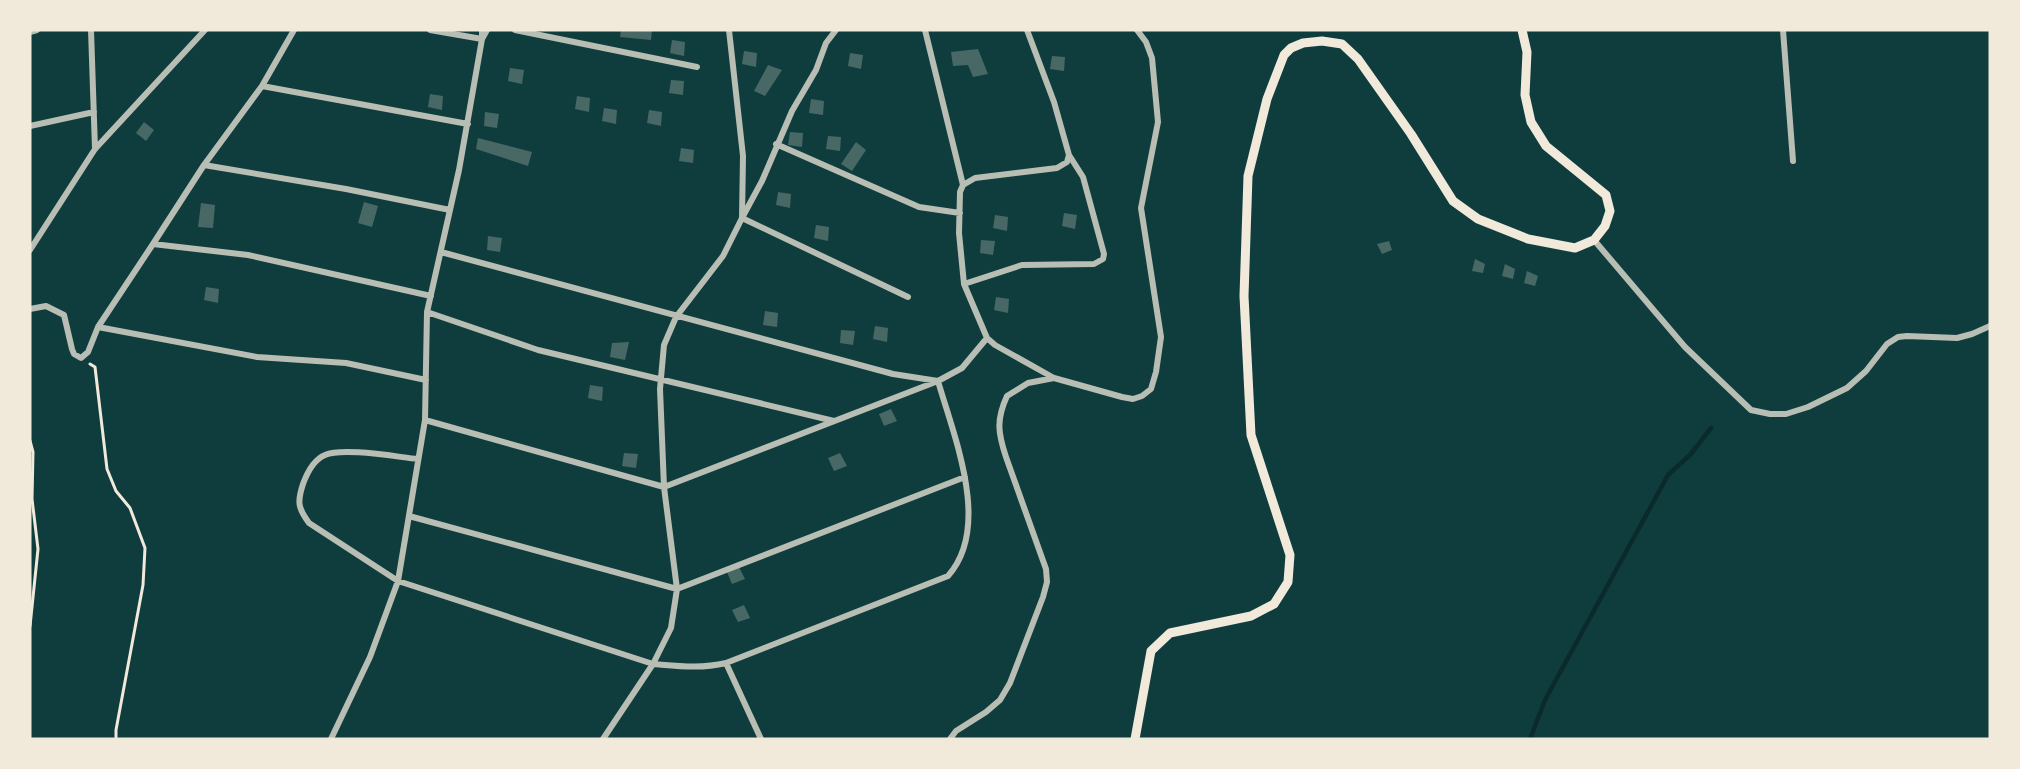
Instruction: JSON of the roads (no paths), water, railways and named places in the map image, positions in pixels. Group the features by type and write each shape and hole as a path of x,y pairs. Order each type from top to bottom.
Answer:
{"main road":[{"path":"1135,739 1151,651 1170,633 1251,615 1274,604 1288,582 1290,555 1251,435 1244,296 1248,176 1267,99 1284,55 1291,48 1303,43 1322,41 1342,44 1358,59 1411,134 1453,201 1478,219 1528,239 1575,248 1594,240 1605,226 1610,211 1606,195 1546,146 1531,122 1526,95 1527,52 1522,30"}],"street":[{"path":"30,32 38,30"},
{"path":"91,30 95,149"},
{"path":"30,250 95,149 205,30"},
{"path":"30,309 46,306 64,315 74,354 81,358 88,352 98,327 204,165 262,86 294,30"},
{"path":"430,30 482,39"},
{"path":"331,739 370,657 398,581 424,420 428,312 468,124 482,30"},
{"path":"482,39 488,30"},
{"path":"515,30 697,68"},
{"path":"729,30 743,156 742,218"},
{"path":"603,739 653,664 671,628 677,590 664,487 660,389 664,345 676,317 723,256 762,181 792,111 816,70 826,43 836,30"},
{"path":"925,30 963,185"},
{"path":"964,284 1022,265 1094,264 1103,259 1104,254 1083,177 1069,155 1054,102 1028,30"},
{"path":"1069,155 1067,162 1058,168 975,178 963,185 960,192 959,233 964,284 987,338 995,345 1054,378 1133,399 1151,389 1161,337 1141,208 1158,122 1152,58 1146,42 1137,30"},
{"path":"1783,30 1793,161"},
{"path":"262,86 468,124"},
{"path":"30,126 94,112"},
{"path":"776,144 919,207 960,213"},
{"path":"204,165 346,189 450,210"},
{"path":"742,218 908,297"},
{"path":"1594,240 1685,347 1750,410 1786,414 1809,407 1847,388 1866,371 1887,344 1898,337 1957,338 1990,326"},
{"path":"153,244 248,255 431,296"},
{"path":"441,252 893,374 938,381"},
{"path":"428,312 538,350 834,421"},
{"path":"98,327 257,357 346,363 426,380"},
{"path":"424,420 664,487 938,381 962,368 987,338"},
{"path":"950,739 956,731 1000,700 1010,683 1043,597 1047,582 1046,569 1000,439 998,421 1006,396 1028,383 1054,378"},
{"path":"418,459 352,452 326,454 314,462 299,496 300,510 309,523 398,581 653,664 710,667 726,663 948,576 956,567 965,550 969,527 965,477 938,381"},
{"path":"409,516 677,590 965,477"},
{"path":"726,663 761,739"}],"waterway":[{"path":"1530,739 1545,700 1668,475 1690,455 1711,428"}]}
